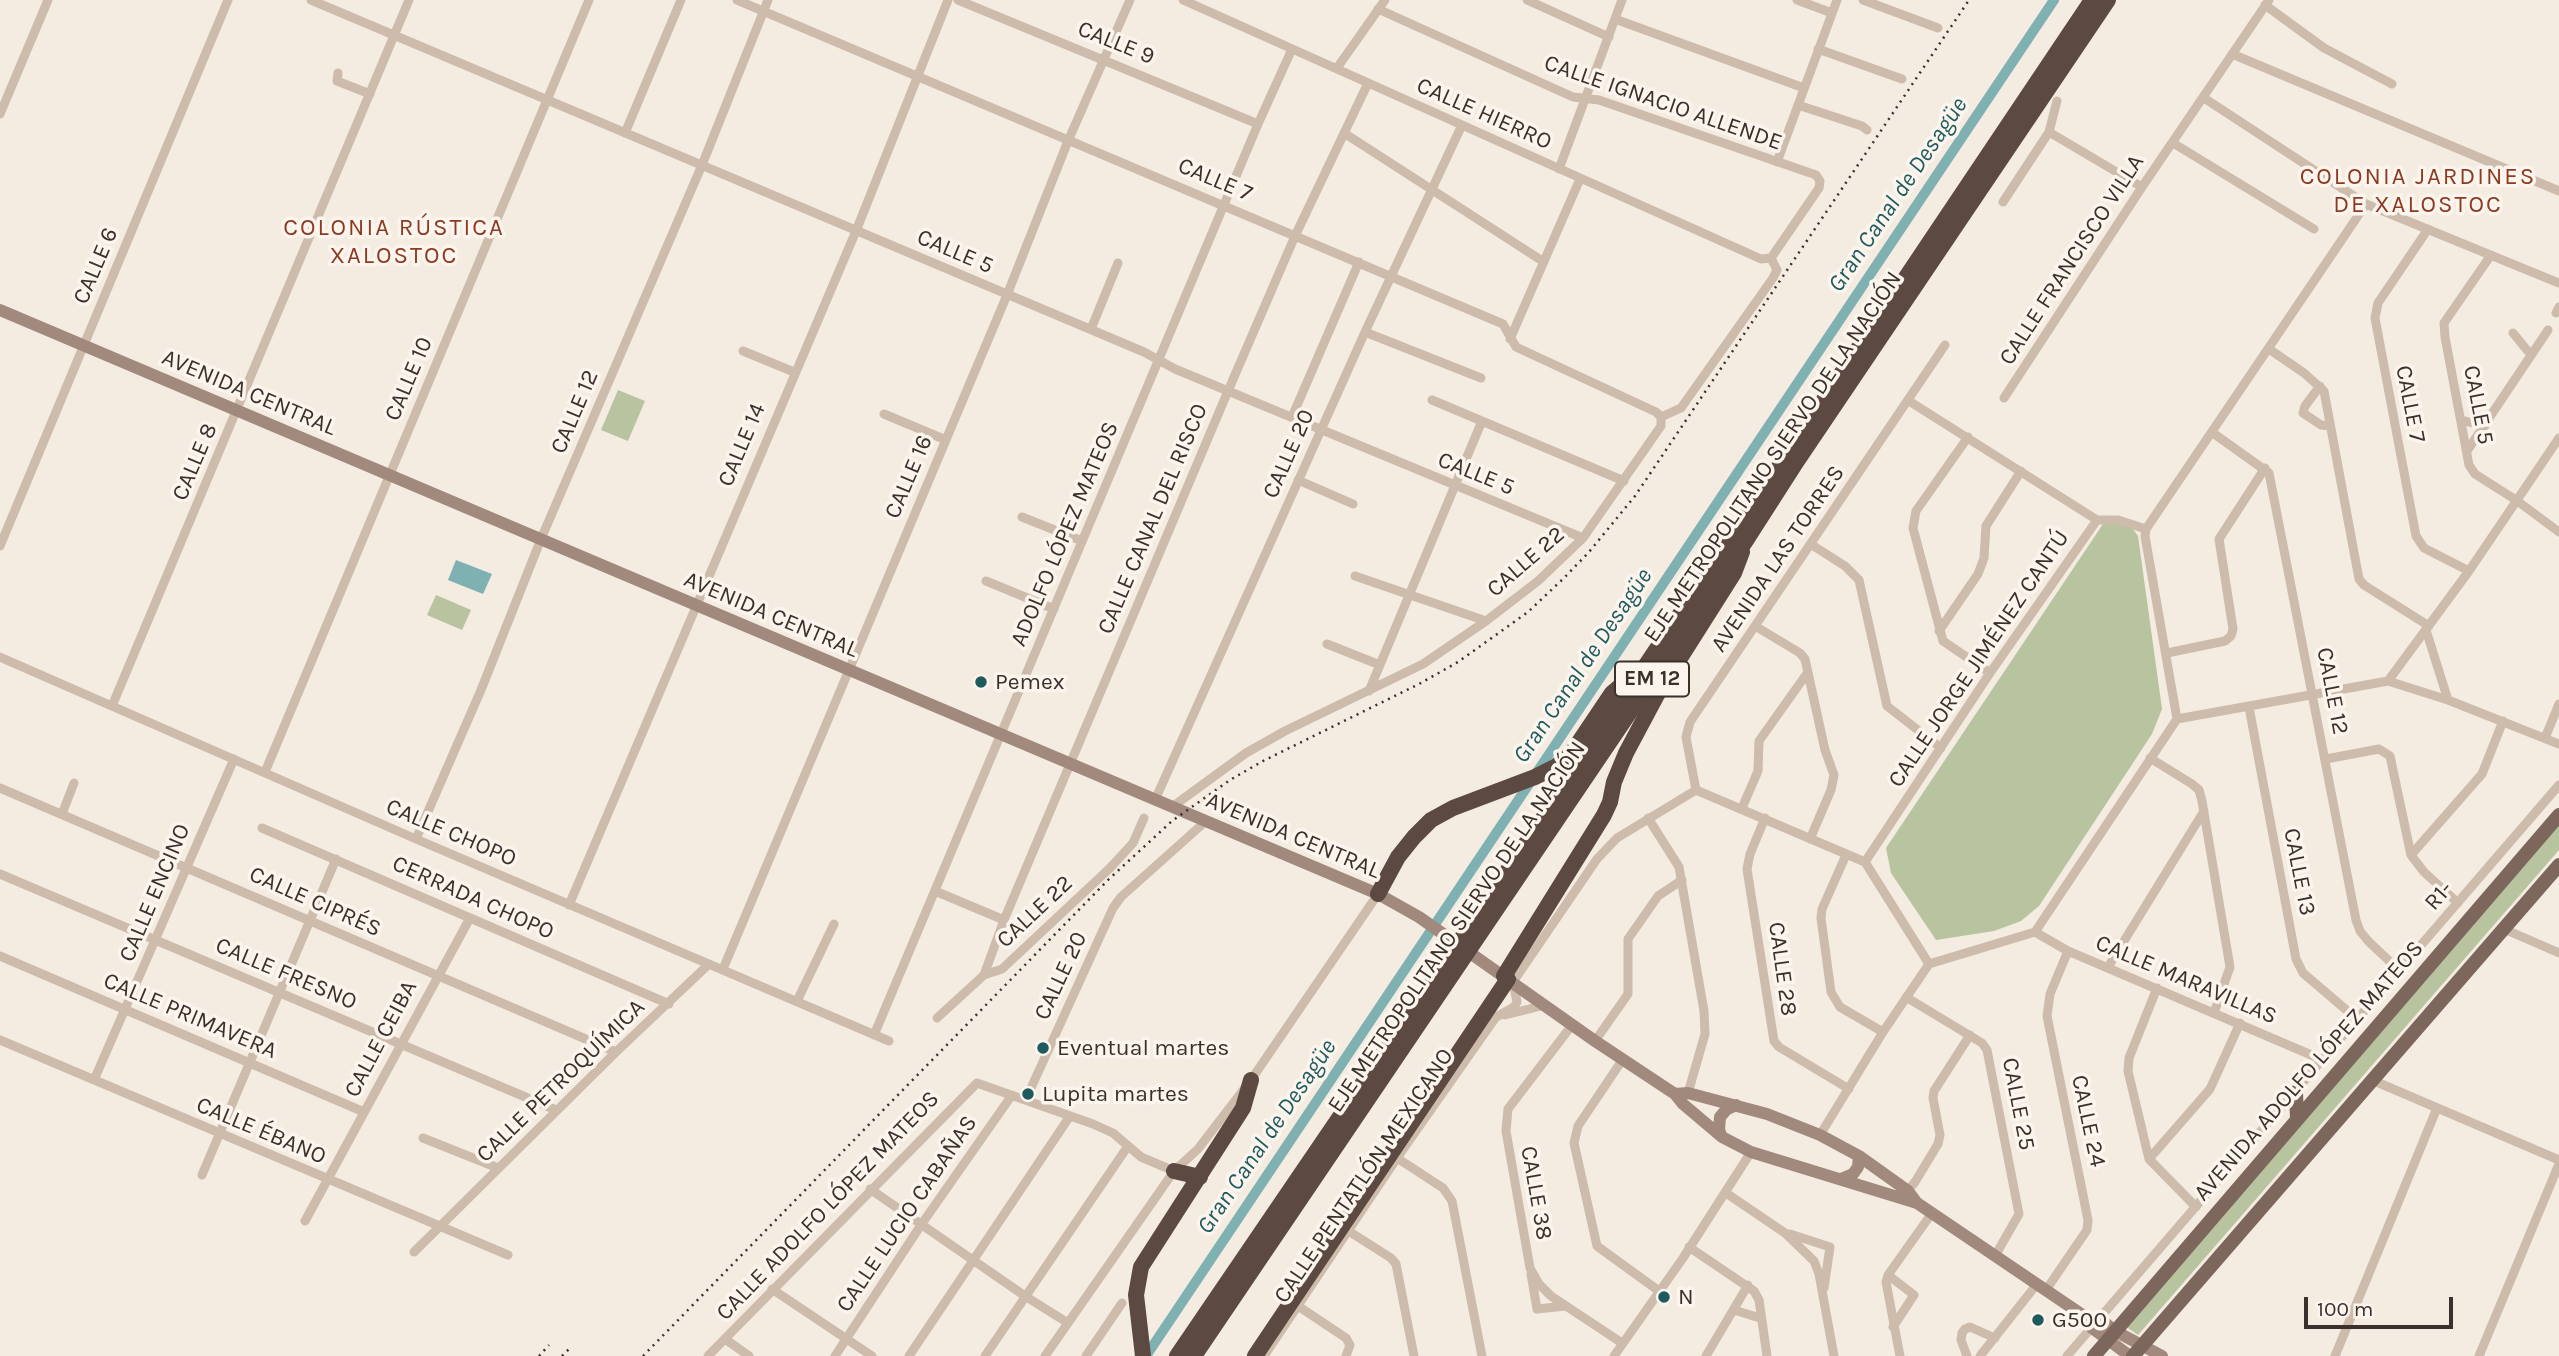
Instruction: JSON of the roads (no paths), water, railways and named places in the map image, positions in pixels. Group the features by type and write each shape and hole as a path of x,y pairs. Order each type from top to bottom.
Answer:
{"highway":[{"name":"EJE METROPOLITANO SIERVO DE LA NACIÓN","path":"1177,1356 2092,0"},
{"name":"EJE METROPOLITANO SIERVO DE LA NACIÓN","path":"1194,1356 1747,540 1805,449 2108,0"},
{"path":"1255,1356 1508,979 1604,815 1626,752 1658,693 1734,573 1747,540"},
{"path":"1378,894 1398,857 1431,820 1453,808 1555,767 1571,754 1612,693 1647,663"},
{"path":"1143,1356 1136,1296 1141,1266 1243,1108 1251,1080"},
{"path":"1174,1171 1200,1177"}],"main road":[{"name":"AVENIDA ADOLFO LÓPEZ MATEOS","path":"2094,1356 2559,815"},
{"path":"2135,1353 2559,865"},
{"path":"2296,1092 2297,1119"}],"street":[{"path":"0,114 48,0"},
{"name":"CALLE 6","path":"0,546 228,0"},
{"name":"CALLE 5","path":"311,0 1091,330 1228,391 1583,538"},
{"name":"CALLE 8","path":"112,706 409,0"},
{"name":"CALLE 10","path":"265,772 589,0"},
{"path":"625,132 681,0"},
{"name":"CALLE 7","path":"737,0 1068,141 1225,204 1503,324 1516,347 1656,412 1661,417"},
{"name":"CALLE 12","path":"416,839 481,691 541,539 702,165 768,0"},
{"name":"CALLE 14","path":"569,905 856,231 948,0"},
{"name":"CALLE 9","path":"958,0 1258,124"},
{"name":"CALLE 16","path":"723,969 1007,295 1068,141 1130,0"},
{"name":"CALLE HIERRO","path":"1183,0 1196,3 1292,49 1760,259 1771,258"},
{"path":"1337,68 1385,0"},
{"path":"1527,0 1609,37"},
{"path":"1559,169 1622,0"},
{"path":"1797,0 1832,13"},
{"path":"1777,162 1837,0"},
{"path":"1863,0 1938,28"},
{"path":"2267,3 2324,48 2392,84"},
{"name":"CALLE FRANCISCO VILLA","path":"2004,398 2141,187 2267,3"},
{"name":"CALLE IGNACIO ALLENDE","path":"1378,9 1573,97 1598,100 1816,175 1820,181 1819,188 1771,258"},
{"path":"1615,19 1804,88"},
{"name":"ADOLFO LÓPEZ MATEOS","path":"874,1035 1292,49"},
{"path":"1818,50 1902,79"},
{"path":"2232,54 2559,191"},
{"path":"338,73 337,81 370,94"},
{"name":"CALLE CANAL DEL RISCO","path":"984,975 1004,920 1228,391 1295,236 1367,83"},
{"path":"2204,98 2366,204 2559,283"},
{"path":"2003,202 2049,132 2057,102"},
{"path":"1798,105 1867,130"},
{"name":"CALLE 20","path":"1155,800 1365,332 1462,125"},
{"path":"2049,132 2141,187"},
{"path":"1344,133 1544,262"},
{"name":"CALLE FRANCISCO VILLA","path":"2173,143 2314,229"},
{"path":"1510,339 1580,179"},
{"path":"1820,1135 1882,1032 1929,964 2035,932 2177,719 2144,536 2146,529 2366,204"},
{"name":"CALLE 7","path":"2428,229 2378,303 2375,318 2416,536 2424,548 2469,571"},
{"name":"CALLE 5","path":"2491,255 2444,323 2467,451 2472,470 2559,532"},
{"path":"1661,417 1681,408 1776,273 1776,266 1771,258"},
{"path":"1292,417 1359,262"},
{"path":"1091,330 1118,263"},
{"name":"AVENIDA CENTRAL","path":"0,310 1378,894 1419,916 1595,1041 1681,1094"},
{"path":"2467,451 2548,330"},
{"path":"1365,332 1481,378"},
{"path":"2513,333 2531,355"},
{"name":"AVENIDA LAS TORRES","path":"1696,790 1686,737 1688,726 1945,345"},
{"path":"2269,349 2320,386 2327,399 2359,579 2428,628 2448,700"},
{"path":"743,351 794,372"},
{"path":"2320,386 2303,413 2321,425 2330,426"},
{"path":"1432,400 1624,481"},
{"path":"1909,401 2097,520"},
{"path":"884,414 946,440"},
{"name":"CALLE 22","path":"1172,807 1246,753 1285,731 1423,664 1486,621 1563,559 1583,538 1661,425 1661,417"},
{"path":"2461,420 2484,425"},
{"path":"1369,691 1482,421"},
{"path":"2166,653 2225,641 2231,636 2233,629 2219,539 2265,468 2213,433"},
{"path":"1968,437 1913,518 1913,528 1939,631 1946,643 1990,673"},
{"path":"2388,681 2469,571 2559,438"},
{"name":"CALLE 12","path":"2265,468 2271,479 2360,931 2399,970"},
{"path":"1939,631 1978,574 1984,558 1986,526 2021,471"},
{"path":"1298,480 1353,504"},
{"path":"1022,517 1082,541"},
{"name":"CALLE JORGE JIMÉNEZ CANTÚ","path":"1865,862 1990,673 2097,520 2118,520 2146,529"},
{"path":"1812,545 1845,566 1859,580 1887,706 1941,748"},
{"path":"1355,576 1486,621"},
{"path":"986,581 1054,609"},
{"path":"1755,626 1804,656 1825,750 1834,775 1810,839"},
{"path":"1327,644 1380,666"},
{"name":"CALLE CHOPO","path":"0,657 416,839 889,1041"},
{"path":"1742,808 1758,771 1759,741 1808,672"},
{"path":"2177,719 2388,681 2448,700 2559,744"},
{"path":"2545,738 2559,704"},
{"name":"CALLE 13","path":"2249,707 2296,959 2303,973 2357,1019"},
{"path":"2411,855 2482,774 2503,721"},
{"path":"2326,759 2379,749 2390,756 2411,855 2424,872 2458,903"},
{"path":"2150,758 2199,790 2230,967 2214,1013"},
{"name":"CALLE ENCINO","path":"94,1080 234,759"},
{"path":"62,814 74,783"},
{"name":"R1-","path":"2067,1356 2559,785"},
{"name":"CALLE CIPRÉS","path":"0,788 616,1052"},
{"path":"1508,979 1606,847 1696,790 1865,862 1929,964"},
{"path":"2108,967 2204,811"},
{"name":"CALLE 22","path":"937,1018 984,975 1002,969 1110,868 1133,843 1144,818"},
{"path":"1648,818 1674,856 1682,880 1706,1024 1681,1094 1683,1104 1723,1137 1751,1152 1904,1195"},
{"name":"CALLE 28","path":"1765,818 1750,854 1747,869 1774,1041 1779,1047 1849,1088"},
{"name":"CALLE 20","path":"1026,1099 1113,908 1121,897 1206,821"},
{"name":"CERRADA CHOPO","path":"262,828 668,1003"},
{"path":"1846,855 1822,909 1821,918 1831,992 1840,1007 1882,1032"},
{"path":"202,1175 337,859"},
{"name":"CALLE FRESNO","path":"0,874 556,1110"},
{"path":"1595,1041 1629,989 1628,939 1658,896 1682,880"},
{"path":"935,891 1004,920"},
{"path":"1045,1356 1174,1171 1198,1149 1251,1080 1378,894"},
{"name":"CALLE CEIBA","path":"305,1222 470,918"},
{"path":"797,1000 834,924"},
{"path":"2504,929 2559,953"},
{"name":"CALLE MARAVILLAS","path":"2035,932 2068,951 2323,1060"},
{"name":"CALLE 24","path":"1980,1356 2042,1287 2087,1230 2088,1220 2047,1016 2050,994 2068,951"},
{"name":"CALLE PRIMAVERA","path":"0,956 364,1112"},
{"name":"CALLE PETROQUÍMICA","path":"414,1252 556,1110 709,964"},
{"name":"CALLE PENTATLÓN MEXICANO","path":"1264,1356 1496,1017 1514,1007 1517,1002 1508,979"},
{"path":"2157,988 2129,1058 2128,1071 2149,1159 2196,1207"},
{"name":"CALLE 25","path":"1906,997 1970,1035 1987,1050 2019,1207 2017,1221 1995,1255"},
{"path":"1496,1017 1545,1006"},
{"path":"2149,1159 2210,1089 2240,1023"},
{"name":"CALLE 38","path":"1572,1025 1506,1114 1506,1132 1530,1268 1544,1290 1622,1343"},
{"path":"1904,1195 1938,1144 1940,1135 1934,1091 1970,1035"},
{"name":"CALLE ÉBANO","path":"0,1040 508,1255"},
{"path":"1623,1059 1578,1126 1574,1143 1597,1246 1659,1291"},
{"path":"2372,1080 2559,1162 2479,1356"},
{"name":"CALLE ADOLFO LÓPEZ MATEOS","path":"708,1356 977,1083 1012,1095"},
{"path":"1681,1094 1767,1114 1820,1135 1859,1156 1904,1195 2094,1322 2135,1353 2162,1356"},
{"path":"1012,1095 1113,1133 1141,1157 1174,1171"},
{"name":"CALLE LUCIO CABAÑAS","path":"835,1356 921,1225 1012,1095"},
{"path":"1723,1137 1719,1130 1720,1117 1736,1105"},
{"path":"2335,1356 2437,1108"},
{"path":"909,1356 1070,1115"},
{"path":"423,1138 498,1168"},
{"path":"985,1356 1128,1146"},
{"path":"1614,1356 1751,1152"},
{"path":"1841,1179 1853,1174 1858,1167 1859,1156"},
{"path":"1397,1158 1443,1188 1452,1201 1482,1356"},
{"path":"870,1189 1068,1323"},
{"path":"1726,1192 1785,1233 1814,1261 1835,1356"},
{"path":"1900,1356 1886,1289 1888,1275 1932,1213"},
{"path":"1350,1232 1396,1264 1414,1356"},
{"path":"1785,1233 1830,1247 1823,1293"},
{"path":"1689,1247 1748,1285 1759,1300 1767,1356"},
{"path":"1530,1268 1535,1308 1541,1310 1565,1306"},
{"path":"1888,1275 1914,1295 1894,1327"},
{"path":"1706,1356 1748,1285"},
{"path":"772,1289 872,1356"},
{"path":"1086,1356 1122,1303"},
{"path":"1298,1306 1346,1338 1350,1345 1346,1356"},
{"path":"1734,1310 1760,1318"},
{"path":"1967,1356 1961,1340 1965,1329 1970,1327 1995,1338"},
{"path":"725,1339 749,1356"}],"water":[{"path":"456,560 492,574 483,594 448,580"}],"waterway":[{"name":"Gran Canal de Desagüe","path":"1146,1356 2054,0"}],"railway":[{"path":"643,1356 1109,879 1172,821 1230,780 1263,761 1458,662 1528,612 1564,578 1635,496 1969,0"},
{"path":"539,1356 549,1345"},
{"path":"562,1356 571,1347"}],"place":[{"name":"Pemex","path":"981,682"},
{"name":"Eventual martes","path":"1043,1048"},
{"name":"Lupita martes","path":"1028,1094"},
{"name":"N","path":"1664,1297"},
{"name":"G500","path":"2038,1320"}],"district":[{"name":"COLONIA JARDINES DE XALOSTOC","path":"2418,191"},
{"name":"COLONIA RÚSTICA XALOSTOC","path":"394,242"}]}
